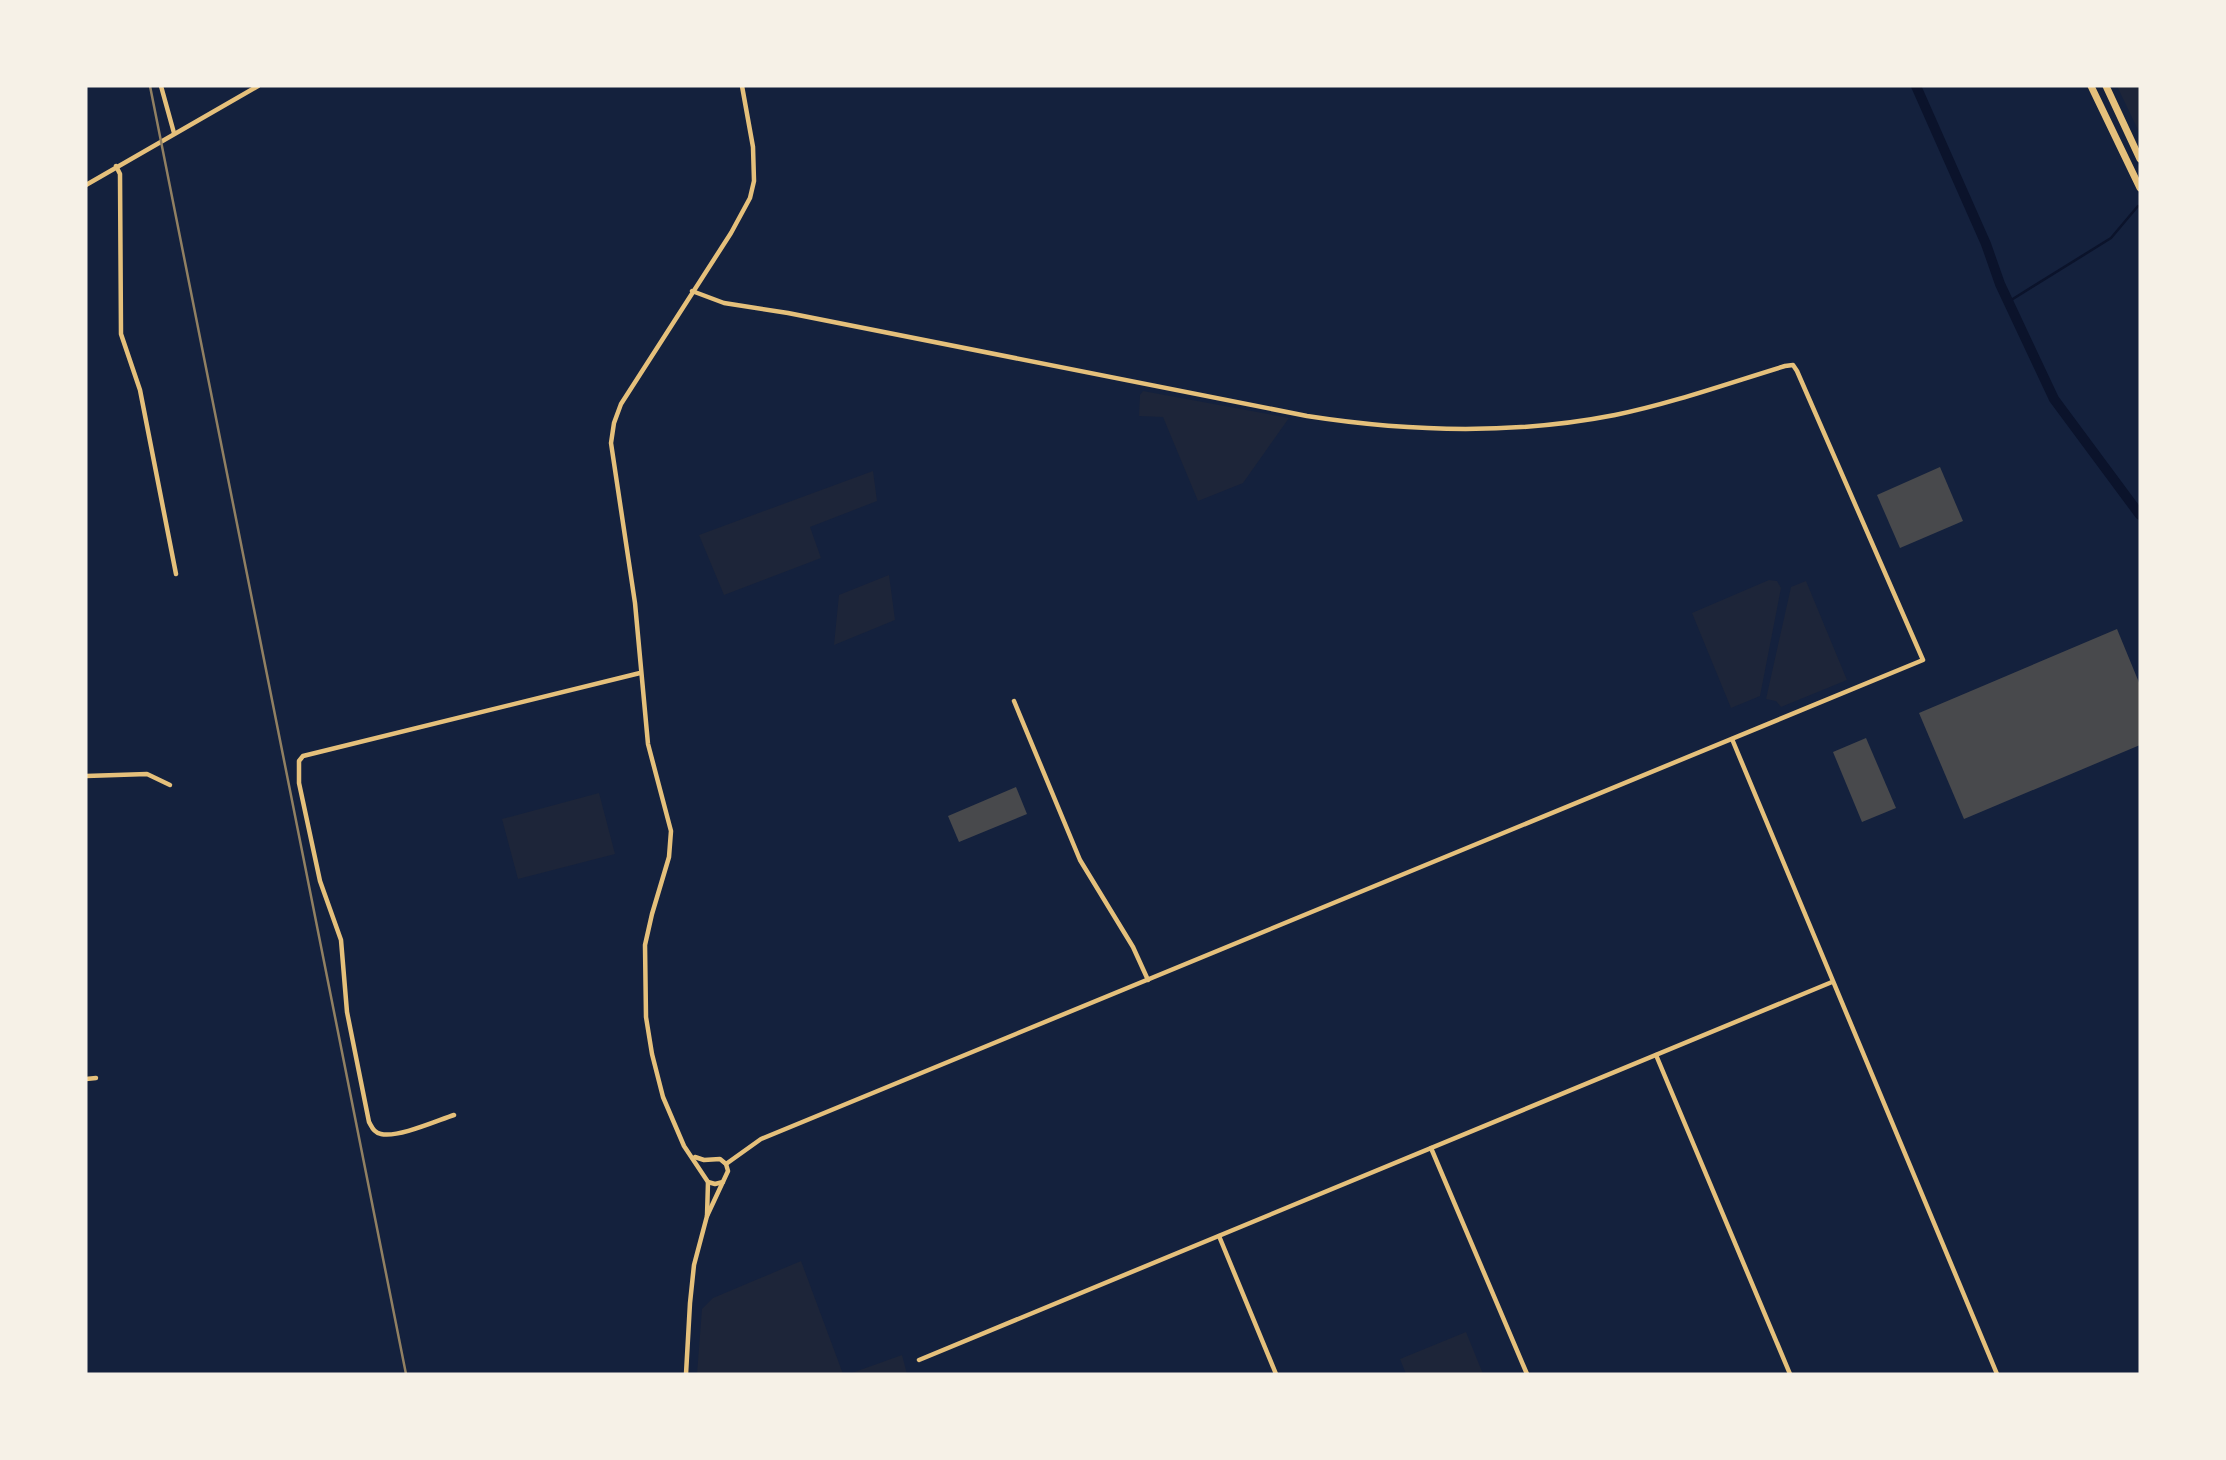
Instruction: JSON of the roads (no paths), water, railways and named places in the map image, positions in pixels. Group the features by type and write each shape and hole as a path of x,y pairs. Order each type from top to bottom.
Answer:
{"highway":[{"path":"2091,86 2140,188"},
{"path":"2106,86 2140,159"}],"street":[{"path":"161,86 174,133"},
{"path":"86,185 258,86"},
{"path":"708,1216 708,1182 679,1135 663,1097 646,1017 647,930 669,857 671,831 648,744 635,603 611,443 621,404 737,223 750,198 754,181 753,147 742,86"},
{"path":"116,166 120,174 121,334 139,390 176,574"},
{"path":"692,292 724,303 788,313 1307,416 1385,427 1504,429 1592,418 1660,404 1793,365 1923,660 761,1139 726,1164"},
{"path":"454,1115 392,1134 373,1131 369,1122 347,1012 341,940 320,881 299,783 299,761 303,756 640,673"},
{"path":"1014,701 1080,860 1133,947 1148,980"},
{"path":"1732,739 1997,1374"},
{"path":"86,776 147,774 170,785"},
{"path":"919,1360 1832,982"},
{"path":"1656,1055 1790,1374"},
{"path":"86,1079 96,1077"},
{"path":"1431,1148 1527,1374"},
{"path":"686,1374 692,1280 708,1216 727,1175 726,1164 720,1159 700,1160 691,1155"},
{"path":"702,1170 709,1159"},
{"path":"708,1182 723,1182"},
{"path":"1219,1236 1276,1374"}],"waterway":[{"path":"1916,86 1986,244 2000,284 2054,399 2140,515"},
{"path":"2008,302 2111,238 2138,206"}],"railway":[{"path":"150,86 406,1374"}]}
